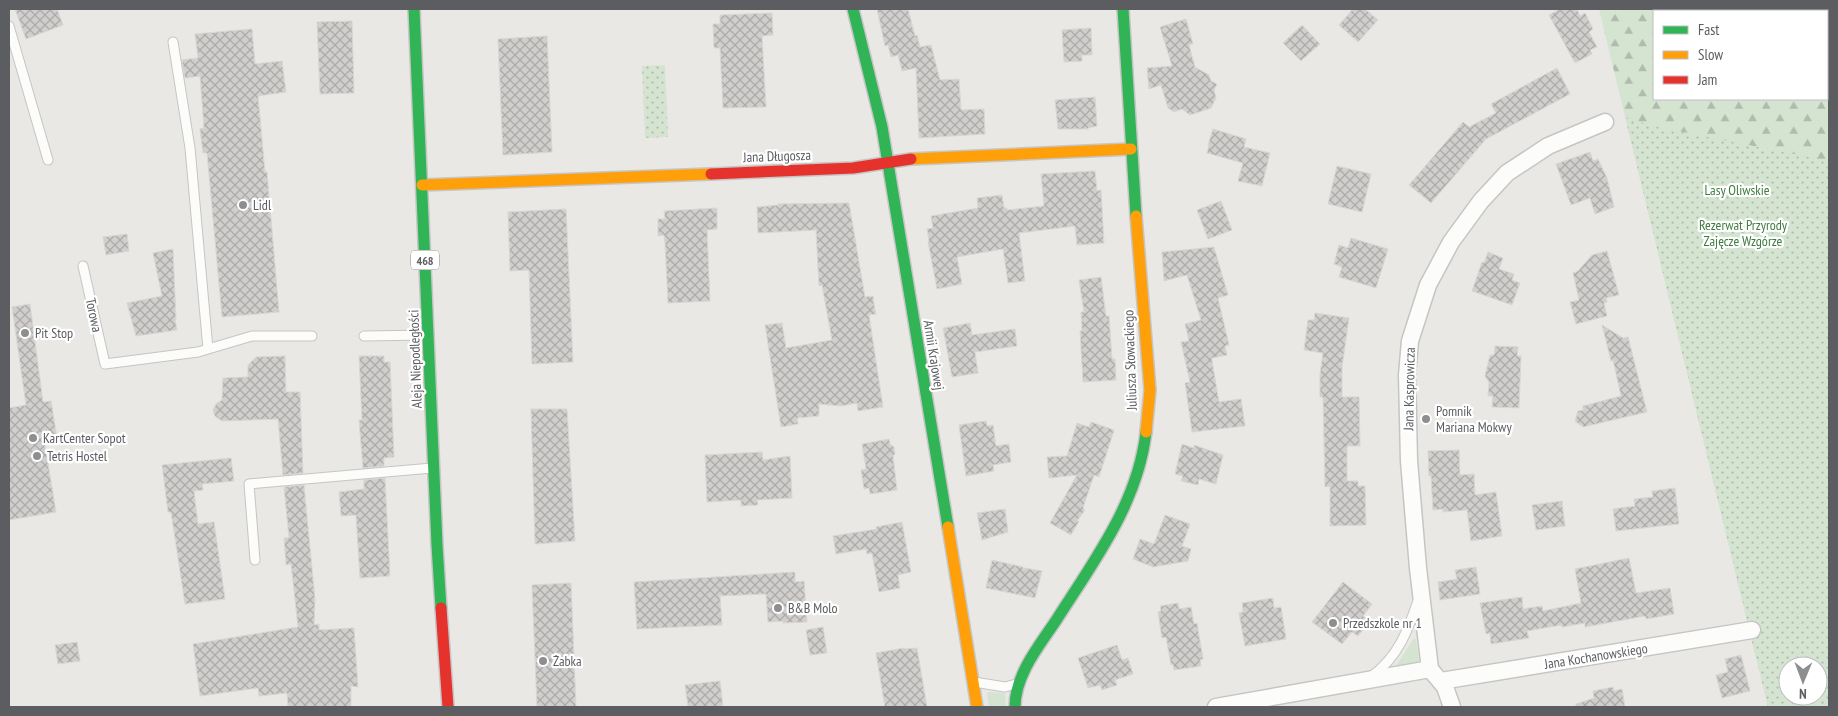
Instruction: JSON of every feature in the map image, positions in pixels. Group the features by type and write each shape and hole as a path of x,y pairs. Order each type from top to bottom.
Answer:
{"street":[{"name":"Aleja Niepodległości","path":"414,9 434,468 448,707"},
{"name":"Armii Krajowej","path":"853,9 882,127 977,707"},
{"name":"Juliusza Słowackiego","path":"1015,707 1018,683 1025,668 1106,542 1138,475 1144,448 1150,390 1131,149 1123,9"},
{"name":"Jana Kasprowicza","path":"1452,707 1445,687 1435,675 1421,594 1409,460 1407,375 1410,340 1428,285 1451,242 1481,201 1507,173 1548,146 1605,122"},
{"name":"Jana Długosza","path":"422,185 853,168 899,160 1131,149"},
{"name":"Jana Kochanowskiego","path":"1216,707 1365,680 1435,675 1752,630"}],"lane":[{"path":"9,26 48,160"},
{"path":"173,42 190,148 208,349 252,336 312,336"},
{"name":"Torowa","path":"83,266 105,364 208,349"},
{"path":"364,336 428,335"},
{"path":"255,560 249,484 434,468"},
{"name":"Jana Kasprowicza","path":"1365,680 1382,669 1393,656 1407,634 1421,594"},
{"path":"972,682 1005,687 1018,683"}],"green space":[{"name":"Rezerwat Przyrody Zajęcze Wzgórze","path":"1599,9 1829,9 1829,707 1768,707"},
{"path":"665,65 668,137 645,138 642,66"},
{"name":"Rezerwat Przyrody Zajęcze Wzgórze","path":"1625,117 1653,126 1829,161 1829,707 1768,707"},
{"path":"1414,638 1416,640 1419,661 1417,663 1396,666"},
{"path":"987,693 1005,693 1006,707 989,707"}],"building":[{"path":"15,9 57,9 63,25 26,39"},
{"path":"877,9 908,9 920,47 931,45 940,80 959,79 961,110 984,109 985,134 919,138 916,68 902,71 898,55 891,57 888,45 885,46"},
{"path":"1353,9 1365,9 1378,20 1358,42 1339,25"},
{"path":"1560,9 1577,9 1580,16 1585,13 1593,29 1589,32 1597,47 1590,50 1592,54 1575,63 1549,15"},
{"path":"772,13 773,35 762,36 766,107 723,108 720,48 714,48 713,24 720,24 720,15"},
{"path":"1186,19 1193,44 1189,45 1195,67 1209,75 1211,81 1217,84 1214,90 1216,98 1211,108 1190,115 1182,109 1174,112 1168,108 1161,85 1149,89 1147,68 1172,66 1160,27"},
{"path":"352,21 354,93 320,94 317,22"},
{"path":"1302,25 1320,44 1301,61 1283,43"},
{"path":"1091,28 1092,55 1082,55 1082,61 1064,62 1062,30"},
{"path":"252,29 255,64 282,61 286,92 258,96 265,172 267,172 279,312 222,317 207,153 203,153 200,129 204,128 200,76 185,78 182,60 198,58 195,34"},
{"path":"547,36 552,152 503,155 498,39"},
{"path":"1557,68 1570,94 1486,139 1431,203 1409,185 1463,122 1469,127 1496,113 1491,104"},
{"path":"1095,97 1097,126 1088,129 1058,129 1055,100"},
{"path":"1213,129 1246,139 1244,147 1270,153 1262,186 1238,181 1243,163 1207,153"},
{"path":"1590,152 1593,161 1598,159 1607,178 1614,207 1595,214 1590,198 1571,205 1556,164"},
{"path":"1337,166 1371,174 1362,212 1328,204"},
{"path":"1095,171 1097,191 1101,190 1104,243 1077,245 1075,226 1019,233 1025,281 1008,283 1003,249 957,257 962,284 937,289 928,242 927,229 933,228 931,216 978,208 977,198 1002,195 1004,208 1007,208 1007,210 1044,206 1041,174"},
{"path":"1221,201 1232,230 1208,239 1197,210"},
{"path":"849,203 865,297 873,296 876,314 869,315 883,407 858,411 857,403 841,406 819,404 819,416 797,418 798,424 781,427 765,325 782,323 786,348 832,340 822,285 819,286 816,230 758,233 757,207 778,204"},
{"path":"717,208 717,229 707,230 710,301 668,303 665,243 664,235 658,236 658,219 665,219 664,211"},
{"path":"566,209 573,362 532,364 529,270 510,271 508,212"},
{"path":"127,234 129,251 106,255 103,237"},
{"path":"1351,238 1388,249 1376,288 1339,277 1342,267 1334,264 1339,245 1348,248"},
{"path":"1214,247 1228,295 1218,298 1229,345 1225,346 1227,355 1212,358 1219,402 1241,399 1245,426 1192,432 1185,383 1190,382 1181,342 1189,341 1185,324 1201,320 1187,275 1164,281 1162,252"},
{"path":"173,249 175,320 177,330 136,336 127,303 162,296 153,253"},
{"path":"1607,251 1619,295 1606,298 1607,302 1604,303 1607,316 1576,324 1570,302 1579,300 1573,273 1578,271 1592,255"},
{"path":"1488,252 1503,258 1499,269 1514,274 1512,280 1520,283 1512,305 1472,291 1482,262 1484,263"},
{"path":"1101,277 1106,316 1109,316 1112,359 1115,359 1116,380 1083,382 1080,331 1082,331 1081,312 1084,312 1079,280"},
{"path":"30,304 43,402 51,401 57,438 44,439 56,512 9,520 9,408 26,405 12,307"},
{"path":"1315,313 1349,318 1342,367 1342,397 1359,397 1360,446 1347,446 1347,481 1358,481 1358,486 1365,486 1366,525 1330,526 1330,486 1325,487 1323,397 1320,397 1320,374 1323,353 1304,350 1308,320 1314,320"},
{"path":"970,323 972,335 1015,329 1017,346 975,352 978,373 952,377 943,328"},
{"path":"1602,325 1623,338 1628,337 1647,412 1583,427 1575,421 1578,411 1583,410 1583,406 1621,396 1613,360 1611,361"},
{"path":"1495,346 1518,347 1517,356 1521,356 1519,408 1492,407 1493,396 1488,396 1489,382 1485,376 1490,355 1494,355"},
{"path":"285,356 286,392 300,392 303,473 283,475 278,419 222,421 215,416 213,410 216,404 222,400 223,378 248,377 248,365 256,357"},
{"path":"359,356 384,356 384,362 390,362 394,457 384,458 384,466 363,468 359,420 362,420"},
{"path":"531,409 567,409 575,541 535,544"},
{"path":"986,421 987,426 993,425 996,446 1009,444 1011,462 993,465 994,471 966,476 959,425"},
{"path":"1091,422 1114,430 1099,477 1094,475 1083,508 1085,510 1077,521 1079,521 1071,535 1050,523 1077,475 1049,478 1047,457 1067,456 1077,423 1089,427"},
{"path":"889,439 890,444 894,447 895,454 893,456 897,490 870,494 869,488 864,489 861,470 866,469 862,444"},
{"path":"1182,444 1194,448 1194,445 1223,455 1216,484 1199,479 1198,485 1181,481 1183,476 1175,474"},
{"path":"1459,450 1460,475 1474,474 1475,495 1496,492 1502,536 1471,541 1467,510 1443,512 1443,509 1433,510 1428,451"},
{"path":"762,452 763,460 790,456 792,498 757,500 758,505 741,506 741,500 707,502 705,455"},
{"path":"231,458 234,481 202,484 203,490 194,491 198,524 214,522 225,599 185,604 171,512 168,512 162,465"},
{"path":"385,478 390,576 360,578 356,515 341,516 339,492 364,489 364,480"},
{"path":"304,485 315,599 314,625 319,624 319,630 354,628 358,687 351,686 351,707 288,707 287,693 259,696 258,688 200,696 193,644 298,627 291,564 286,565 284,538 289,538 284,487"},
{"path":"1675,488 1679,524 1616,531 1613,509 1635,506 1634,499 1653,497 1652,491"},
{"path":"1562,501 1565,526 1536,530 1532,505"},
{"path":"1005,509 1008,532 982,540 977,513"},
{"path":"1165,515 1190,524 1182,546 1191,549 1188,561 1153,567 1133,559 1140,539 1154,544"},
{"path":"902,522 911,572 898,575 900,588 879,592 872,553 867,554 866,549 836,554 833,536 877,529 876,527"},
{"path":"1629,558 1636,593 1670,588 1674,614 1646,619 1645,616 1585,627 1585,623 1562,627 1561,625 1527,631 1529,638 1491,644 1490,633 1486,634 1480,603 1522,597 1523,609 1542,606 1543,611 1581,603 1575,569"},
{"path":"992,560 1023,567 1023,570 1024,568 1042,571 1035,598 986,588"},
{"path":"1476,567 1480,594 1440,600 1438,582 1457,579 1455,570"},
{"path":"795,572 795,582 804,581 807,622 768,622 766,594 720,596 722,625 637,629 634,582"},
{"path":"1343,582 1372,604 1363,616 1370,621 1358,636 1352,632 1342,644 1312,622"},
{"path":"571,583 576,707 537,707 532,585"},
{"path":"1273,598 1274,608 1281,607 1286,639 1245,646 1239,613 1243,612 1242,603"},
{"path":"1178,603 1179,609 1191,607 1194,624 1197,623 1203,659 1200,660 1201,666 1174,670 1173,664 1171,665 1166,637 1162,638 1158,612 1161,611 1160,606"},
{"path":"823,627 827,653 810,655 806,630"},
{"path":"77,642 80,661 58,664 55,645"},
{"path":"1117,645 1122,660 1128,658 1133,674 1115,680 1117,685 1102,690 1100,685 1088,688 1078,658"},
{"path":"904,648 917,648 927,707 885,707 876,653"},
{"path":"1741,655 1750,691 1722,698 1716,675 1728,672 1725,659"},
{"path":"720,681 723,707 688,707 685,685"},
{"path":"1613,687 1614,691 1622,689 1625,707 1576,707 1576,704 1594,698 1593,691"}],"traffic: fast":[{"path":"414,9 441,608"},
{"path":"853,9 882,127 948,527"},
{"path":"1123,9 1136,216"},
{"path":"1015,707 1019,683 1030,660 1099,553 1124,507 1134,483 1146,432"}],"traffic: slow":[{"path":"911,159 1131,149"},
{"path":"422,185 711,174"},
{"path":"1136,216 1150,390 1146,432"},
{"path":"948,527 977,707"}],"traffic: jam":[{"path":"711,174 853,168 911,159"},
{"path":"441,608 448,707"}],"place":[{"name":"Lidl","path":"243,205"},
{"name":"Pit Stop","path":"25,333"},
{"name":"Pomnik Mariana Mokwy","path":"1426,419"},
{"name":"KartCenter Sopot","path":"33,438"},
{"name":"Tetris Hostel","path":"37,456"},
{"name":"B&B Molo","path":"778,608"},
{"name":"Przedszkole nr 1","path":"1333,623"},
{"name":"Żabka","path":"543,661"}],"park label":[{"name":"Lasy Oliwskie","path":"1737,190"}]}
